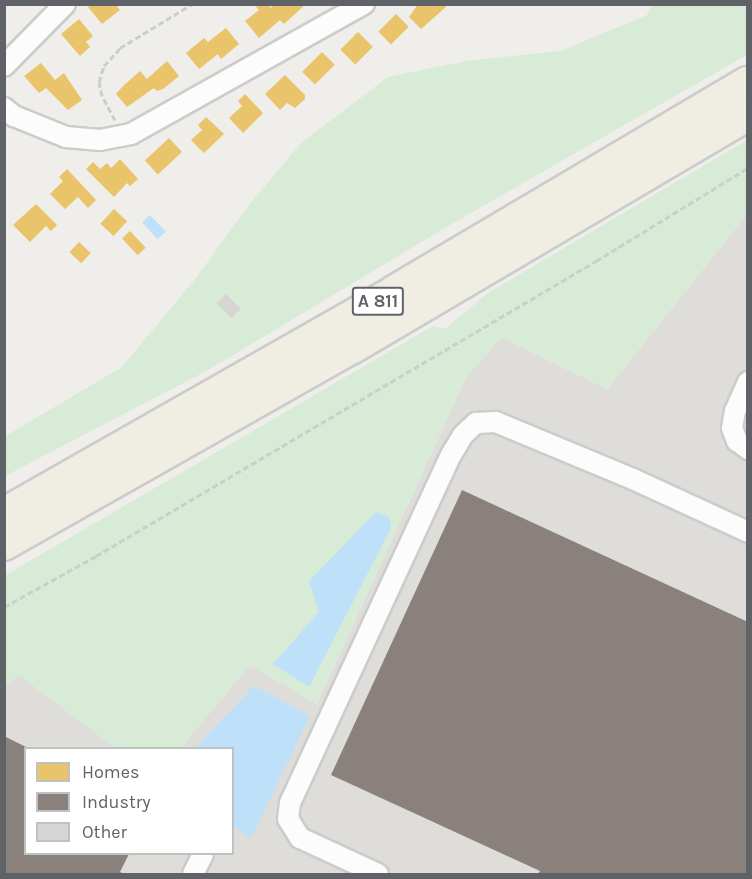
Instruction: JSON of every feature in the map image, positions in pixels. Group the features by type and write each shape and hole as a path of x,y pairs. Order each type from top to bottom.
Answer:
{"highway":[{"name":"A 811","path":"4,513 384,297 747,82"},
{"name":"A 811","path":"4,545 326,363 747,115"}],"street":[{"path":"4,66 65,4"},
{"path":"4,108 14,116 66,137 100,140 131,134 364,4"},
{"path":"747,382 735,411 732,428 737,441 747,449"},
{"path":"378,874 300,838 288,819 290,803 451,455 463,435 476,423 496,422 633,479 747,532"},
{"path":"193,874 202,855"}],"path":[{"path":"123,135 102,96 99,82 104,66 120,48 192,4"},
{"path":"4,607 106,550 576,273 747,168"}],"shaded area":[{"path":"747,214 747,874 5,874 4,685 19,675 115,747 24,747 24,855 234,855 234,747 181,747 250,665 317,704 466,377 501,337 607,389"}],"green space":[{"path":"653,5 747,5 747,55 443,229 210,369 5,476 4,437 122,367 196,278 248,206 302,142 388,77 466,61 561,51 647,15"},
{"path":"747,140 747,214 607,389 501,337 466,377 317,704 250,665 181,747 115,747 19,675 5,685 4,576 433,326 445,329 488,293"}],"water":[{"path":"150,215 166,232 158,239 142,223"},
{"path":"376,512 389,517 391,528 309,687 273,664 319,612 309,581"},
{"path":"254,686 310,716 251,838 234,826 234,747 196,747"}],"building: Homes":[{"path":"92,4 115,4 120,10 102,24 88,7"},
{"path":"254,4 268,4 271,8 275,4 306,4 284,24 280,20 259,38 245,21 259,10"},
{"path":"418,4 443,4 446,7 421,29 409,17"},
{"path":"396,14 409,27 391,44 378,32"},
{"path":"79,19 93,36 86,42 90,47 80,56 61,34"},
{"path":"226,28 239,44 221,59 218,54 199,69 186,53 204,38 208,42"},
{"path":"358,32 373,47 355,65 340,50"},
{"path":"322,52 335,65 315,85 302,72"},
{"path":"167,61 179,76 163,89 157,91 154,88 127,107 116,94 140,71 147,79"},
{"path":"41,63 55,80 64,73 82,100 68,110 46,88 39,93 24,76"},
{"path":"285,75 305,95 305,99 295,108 287,103 280,110 265,94"},
{"path":"245,94 263,113 243,133 229,118 242,106 238,101"},
{"path":"206,117 224,134 204,153 191,140 202,130 198,125"},
{"path":"169,138 182,152 158,174 145,161"},
{"path":"120,159 138,179 130,186 127,183 114,197 86,169 93,162 100,169 107,163 111,168"},
{"path":"67,169 96,200 88,208 78,197 65,209 50,194 63,181 59,177"},
{"path":"36,204 57,225 51,231 46,226 30,242 13,225"},
{"path":"114,209 127,221 114,236 100,224"},
{"path":"130,231 146,248 138,255 122,239"},
{"path":"79,242 91,253 81,263 69,252"}],"building: Industry":[{"path":"462,490 748,622 748,874 538,874 540,871 331,775"},
{"path":"4,736 26,747 24,747 24,855 128,855 120,872 124,874 4,874"}],"building: Other":[{"path":"226,294 241,309 232,318 217,303"}]}
